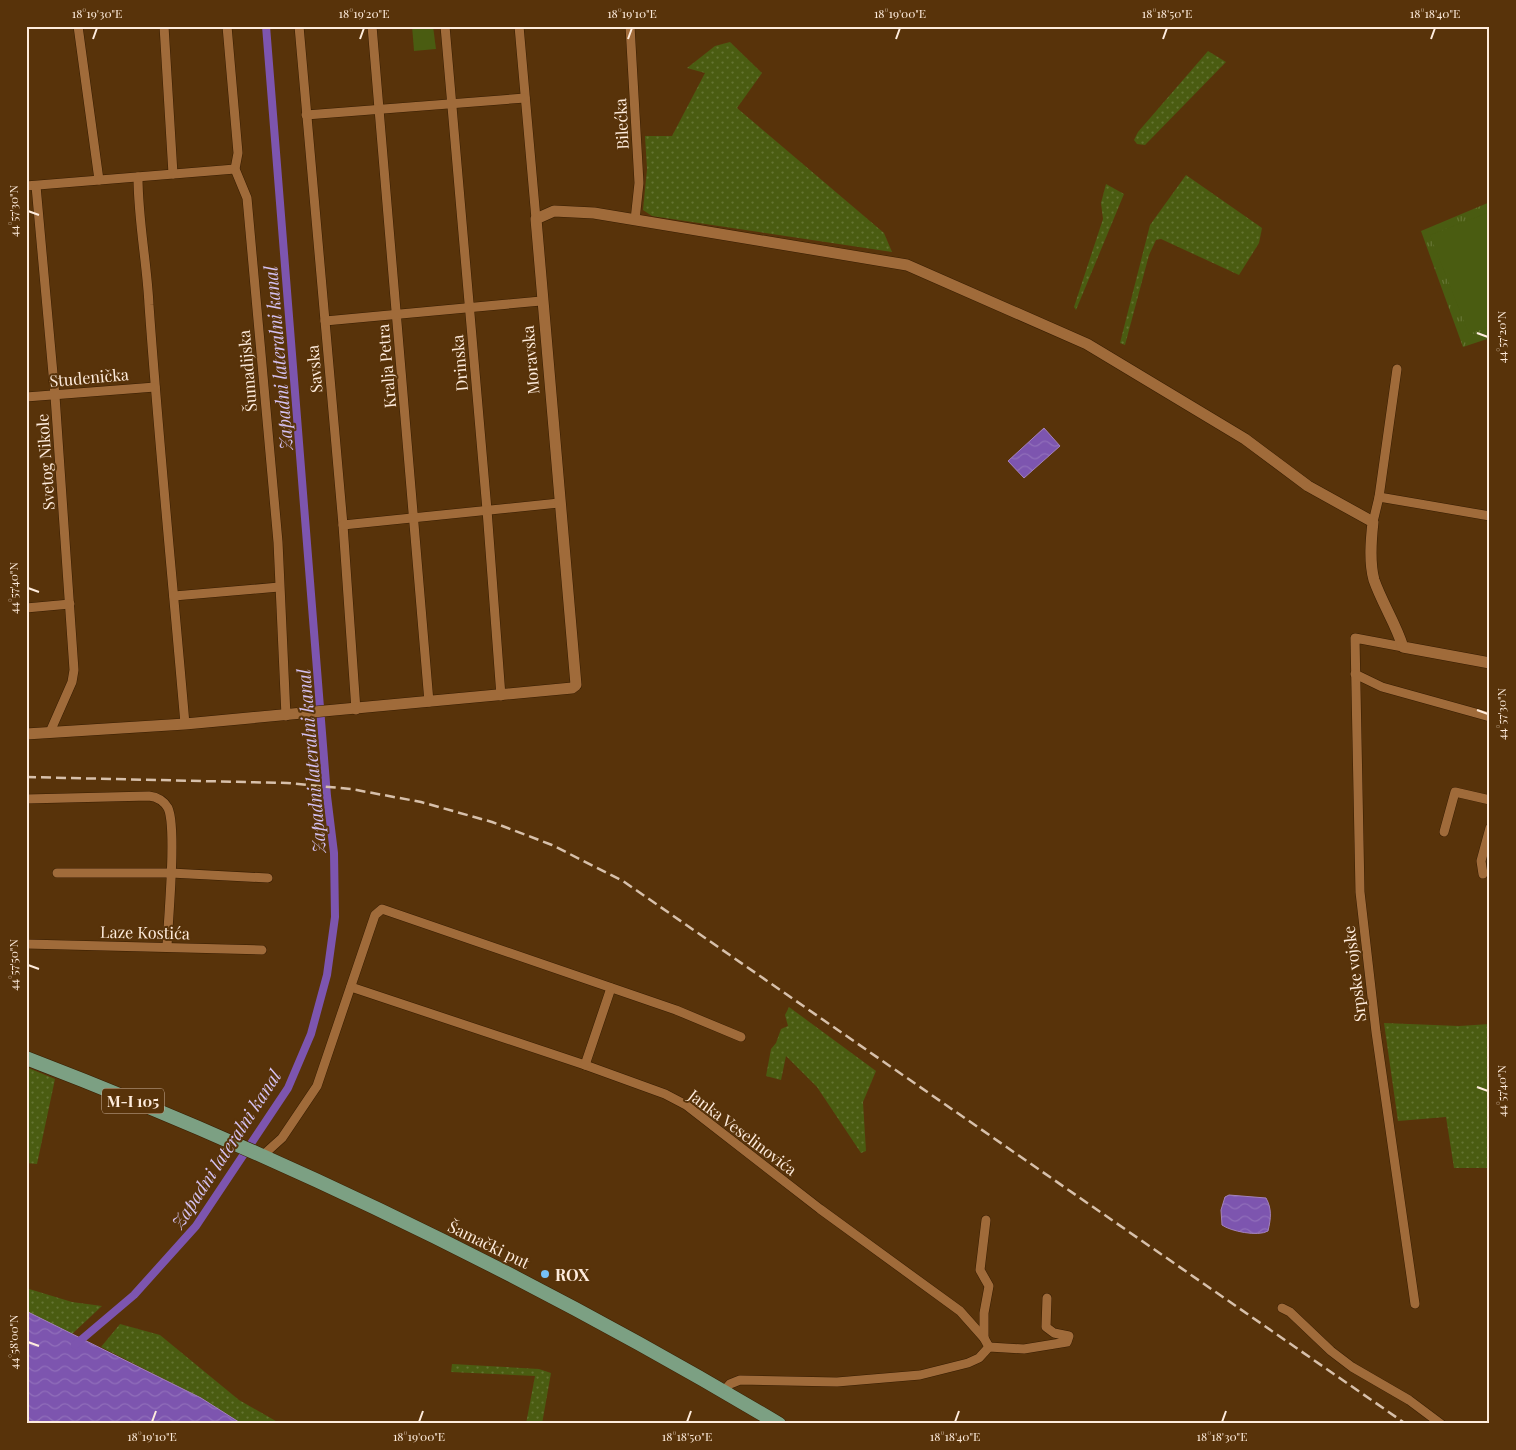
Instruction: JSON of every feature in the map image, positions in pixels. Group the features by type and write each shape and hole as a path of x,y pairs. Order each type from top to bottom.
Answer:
{"main road":[{"name":"M-I 105","path":"26,1058 258,1155"},
{"name":"Šamački put","path":"258,1155 385,1212 521,1280 724,1391 779,1424"}],"street":[{"path":"78,26 99,180"},
{"path":"164,26 173,174"},
{"name":"Šumadijska","path":"227,26 238,153 235,169 246,198 278,542 286,716"},
{"name":"Savska","path":"298,26 343,524 356,710"},
{"name":"Kralja Petra","path":"372,26 415,517 429,702"},
{"name":"Drinska","path":"445,26 487,510 501,696"},
{"name":"Moravska","path":"501,696 572,688 576,685 577,678 541,301 536,219 519,26"},
{"name":"Bilećka","path":"630,26 639,183 636,220"},
{"path":"306,115 525,98"},
{"path":"31,186 235,169"},
{"path":"138,177 138,196 146,258 155,387 185,724"},
{"name":"Svetog Nikole","path":"31,186 55,396 74,670 72,682 50,732"},
{"path":"536,219 546,214 563,211 636,220 906,265 1087,344 1245,439 1308,486 1373,522"},
{"path":"325,321 541,301"},
{"path":"1397,369 1379,497 1373,522 1371,543 1374,578 1397,627 1403,647 1490,663"},
{"name":"Studenička","path":"26,398 155,387"},
{"path":"1379,497 1490,516"},
{"path":"343,524 559,503"},
{"path":"174,596 279,587"},
{"path":"26,608 70,604"},
{"name":"Srpske vojske","path":"1403,647 1355,638 1360,892 1376,1032 1415,1304"},
{"path":"1355,674 1382,687 1490,717"},
{"path":"26,734 286,716 501,696"},
{"path":"1444,832 1455,792 1490,800"},
{"path":"26,799 156,797 167,807 170,816 171,874 167,946"},
{"path":"1483,874 1481,861 1490,828"},
{"path":"57,873 171,874 268,878"},
{"path":"258,1155 282,1138 313,1093 324,1069 375,915 382,909 676,1010 741,1037"},
{"name":"Laze Kostića","path":"26,944 167,946 262,950"},
{"name":"Janka Veselinovića","path":"351,987 585,1065 665,1094 686,1105 820,1209 960,1311 984,1338 989,1347"},
{"path":"585,1065 611,988"},
{"path":"984,1338 984,1312 989,1286 980,1270 986,1220"},
{"path":"724,1391 730,1384 740,1380 837,1382 920,1375 968,1363 979,1358 989,1347 1024,1349 1067,1342 1069,1336 1054,1333 1046,1327 1047,1298"},
{"path":"1282,1308 1290,1312 1331,1352 1352,1367 1409,1400 1442,1424"}],"green space":[{"path":"412,26 433,26 436,49 414,51"},
{"path":"730,42 762,73 737,108 884,233 892,252 652,216 643,210 647,169 645,136 672,136 705,73 687,68 715,46"},
{"path":"1208,51 1226,62 1145,145 1137,144 1134,140 1138,132"},
{"path":"1186,175 1262,228 1259,243 1239,275 1161,239 1156,240 1149,255 1125,345 1120,343 1150,225"},
{"path":"1106,184 1124,194 1076,310 1074,307 1103,219 1101,203"},
{"path":"1490,202 1490,338 1463,347 1421,231"},
{"path":"1490,212 1490,326 1469,334 1430,235"},
{"path":"789,1007 876,1071 863,1102 866,1151 861,1153 817,1087 786,1056 781,1080 766,1076 771,1049 776,1043 781,1029 788,1026 785,1015"},
{"path":"1384,1023 1459,1026 1490,1024 1490,1168 1454,1168 1446,1117 1398,1121"},
{"path":"26,1067 55,1079 37,1164 26,1163"},
{"path":"26,1288 72,1302 102,1306 72,1334 26,1311"},
{"path":"120,1324 160,1335 239,1400 281,1424 242,1424 201,1398 101,1347"},
{"path":"452,1364 539,1369 551,1373 542,1424 526,1424 535,1376 451,1372"}],"water":[{"path":"1044,428 1060,446 1024,478 1008,461"},
{"path":"1229,1195 1266,1198 1270,1214 1268,1231 1263,1233 1244,1232 1222,1225 1221,1210 1225,1197"},
{"path":"26,1311 201,1398 242,1424 26,1424"}],"waterway":[{"name":"Zapadni lateralni kanal","path":"75,1345 134,1295 196,1226 288,1088 311,1034 327,975 335,917 334,853 327,796 266,26"}],"railway":[{"path":"26,777 287,783 351,789 421,802 492,822 552,845 623,881 1406,1424"}],"place":[{"name":"ROX","path":"545,1274"}]}
